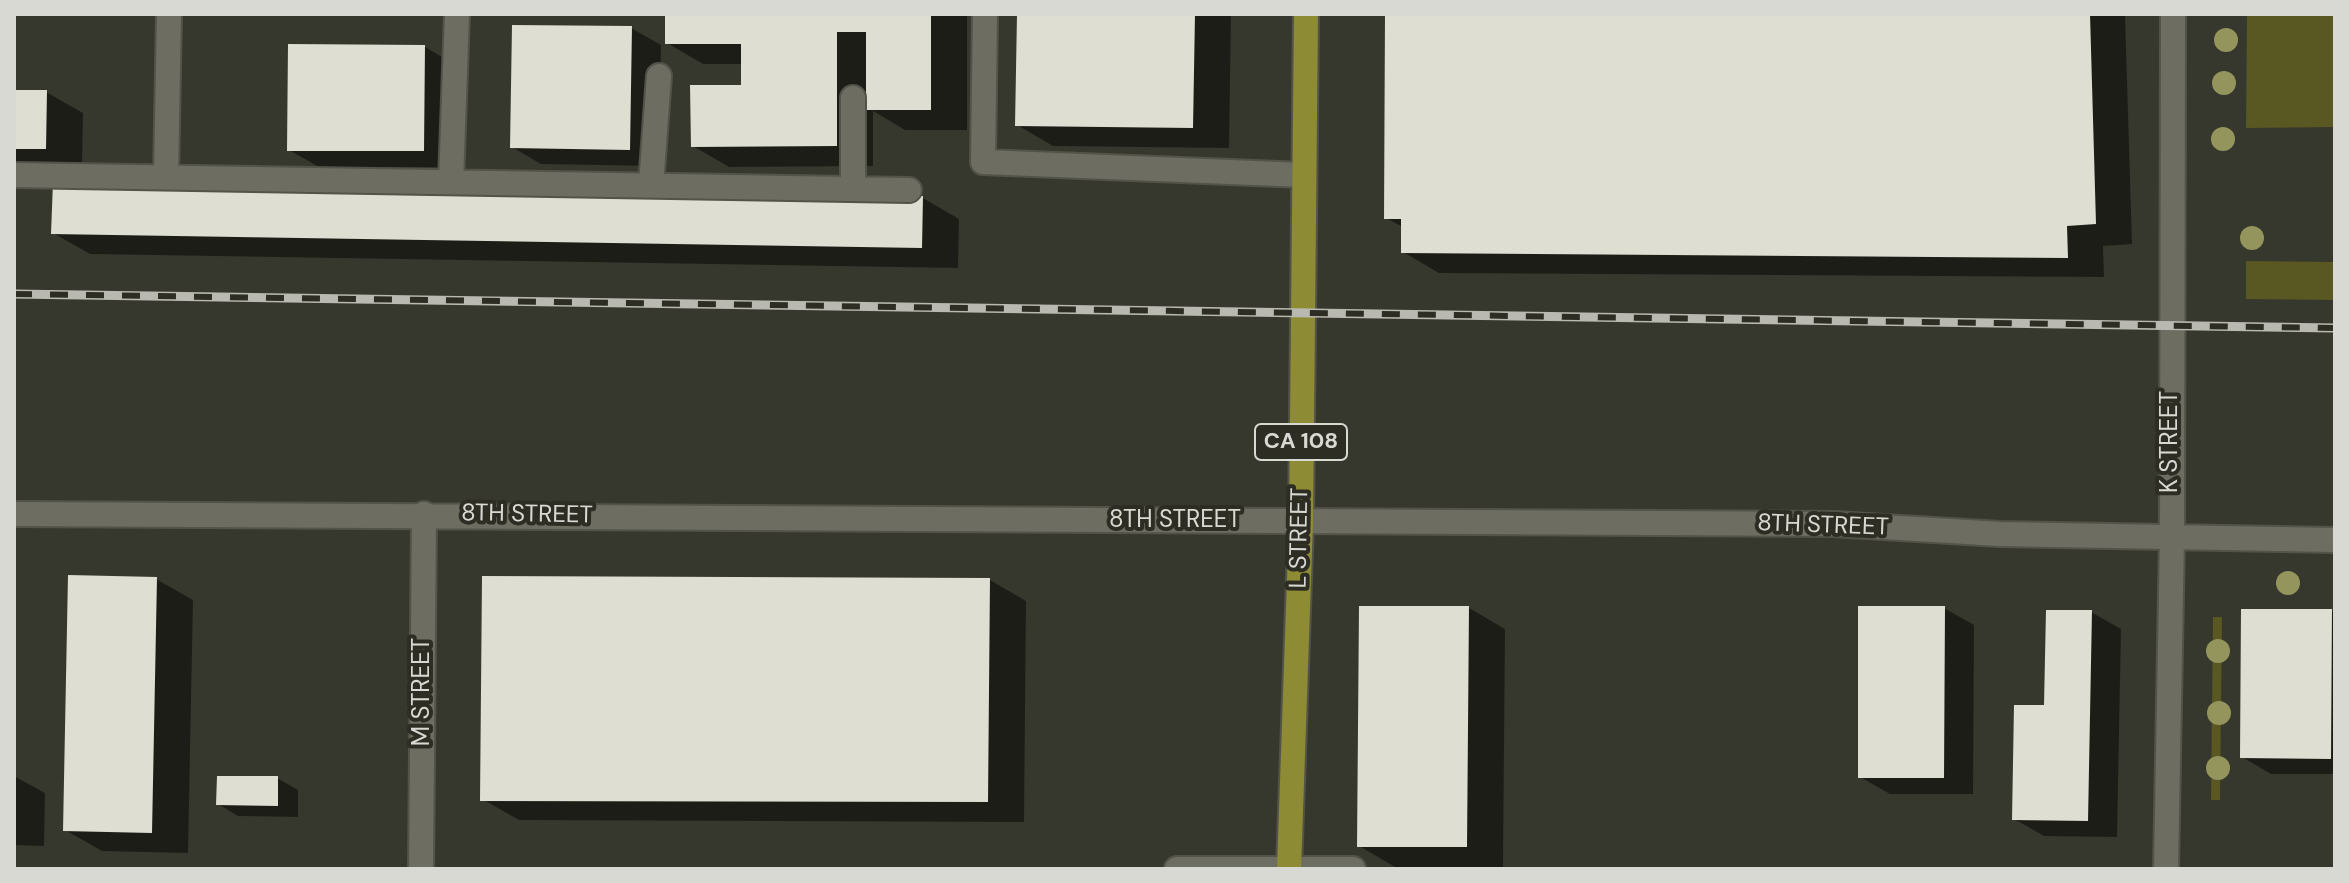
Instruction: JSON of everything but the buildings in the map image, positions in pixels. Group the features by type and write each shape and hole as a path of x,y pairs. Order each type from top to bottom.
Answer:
{"main road":[{"name":"L STREET","path":"1289,868 1301,522 1306,14"}],"street":[{"path":"166,177 169,14"},
{"path":"451,182 457,14"},
{"path":"985,14 983,162 1304,175"},
{"name":"K STREET","path":"2166,869 2172,537 2173,14"},
{"path":"651,185 659,76"},
{"path":"853,98 853,189"},
{"path":"14,175 909,190"},
{"name":"8TH STREET","path":"14,514 1834,524 2000,534 2335,540"},
{"name":"M STREET","path":"421,869 424,514"},
{"path":"1177,869 1353,869"}],"shaded area":[{"path":"2247,14 2335,14 2335,127 2246,128"},
{"path":"2246,261 2335,262 2335,300 2246,299"},
{"path":"2213,617 2222,617 2220,800 2211,800"}],"railway":[{"path":"14,294 2335,328"}]}
